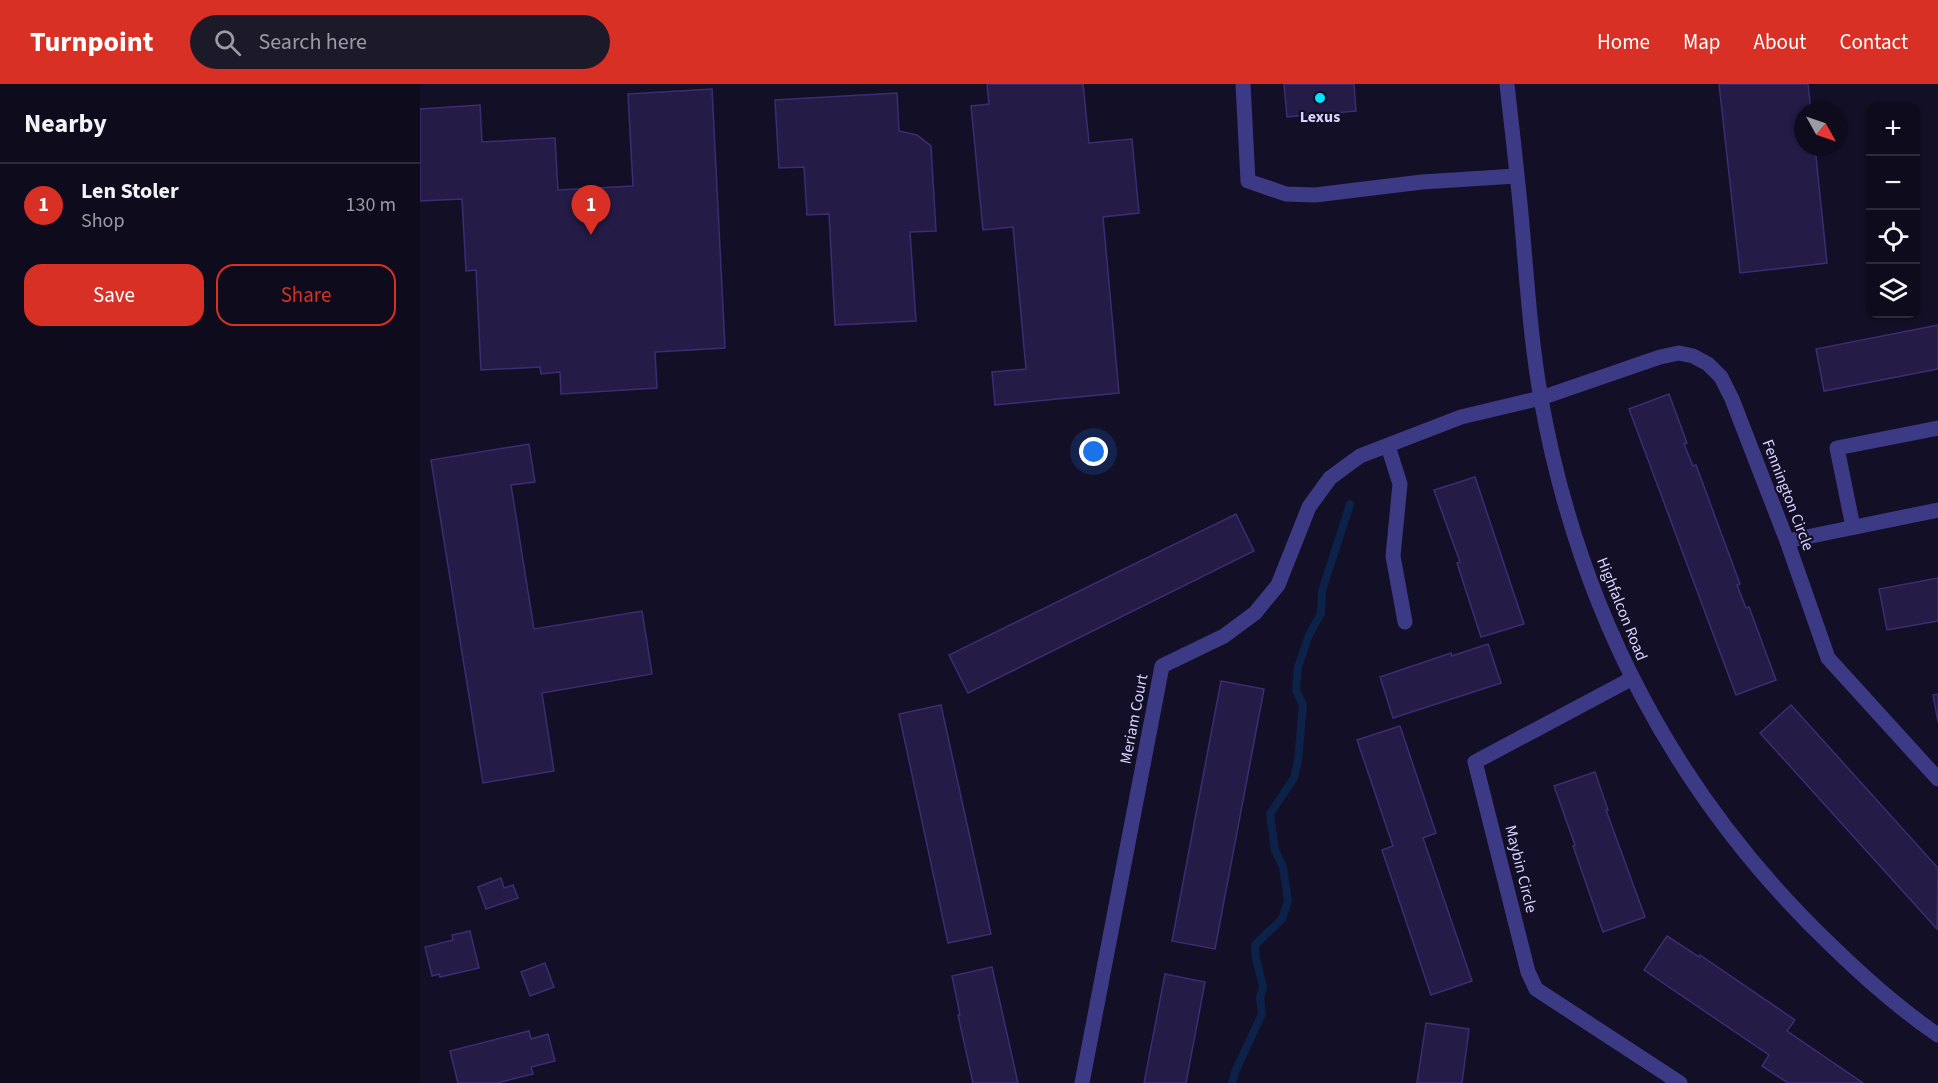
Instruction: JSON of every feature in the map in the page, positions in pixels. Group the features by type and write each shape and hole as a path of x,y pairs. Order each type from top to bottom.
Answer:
{"street":[{"path":"1243,84 1248,181 1286,194 1315,195 1422,182 1516,176"},
{"name":"Highfalcon Road","path":"1508,84 1531,328 1541,398 1570,526 1595,595 1631,679 1681,765 1710,808 1754,864 1805,921 1863,976 1938,1035"},
{"name":"Fennington Circle","path":"1541,398 1660,357 1679,353 1693,356 1708,364 1721,377 1732,399 1787,541 1828,658 1938,779"},
{"name":"Meriam Court","path":"1082,1083 1162,666 1224,636 1255,613 1278,585 1309,507 1330,478 1360,456 1461,417 1541,398"},
{"path":"1853,527 1837,448 1938,428"},
{"path":"1388,446 1400,484 1393,556 1405,621"},
{"path":"1787,541 1938,510"},
{"name":"Maybin Circle","path":"1631,679 1475,762 1528,972 1536,989 1680,1083"}],"building":[{"path":"987,84 1083,84 1089,143 1132,139 1139,213 1103,217 1119,393 995,405 992,372 1026,369 1013,227 983,230 971,106 989,104"},
{"name":"Lexus","path":"1284,84 1354,84 1356,111 1287,117"},
{"path":"1719,84 1808,84 1810,102 1794,102 1794,156 1816,156 1827,263 1740,273"},
{"path":"712,89 725,348 655,352 657,388 561,394 560,372 541,374 540,367 481,370 476,270 466,271 462,199 420,201 420,109 480,105 482,142 555,138 558,190 633,186 628,94"},
{"path":"897,93 899,131 917,135 931,146 936,231 910,232 916,321 835,325 829,214 807,215 804,167 779,168 775,100"},
{"path":"1938,325 1938,369 1824,391 1816,349"},
{"path":"1669,394 1687,443 1684,444 1693,466 1696,465 1740,584 1737,585 1746,608 1749,607 1776,680 1736,695 1629,409"},
{"path":"529,444 535,482 511,485 534,629 642,611 652,674 542,693 554,771 483,783 431,460"},
{"path":"1475,477 1524,624 1481,637 1457,563 1460,562 1434,490"},
{"path":"1236,514 1254,551 968,693 949,655"},
{"path":"1938,578 1938,621 1887,630 1879,589"},
{"path":"1488,644 1501,683 1393,718 1380,677 1451,653 1452,656"},
{"path":"1221,681 1264,689 1215,949 1172,941"},
{"path":"1938,694 1938,722 1933,695"},
{"path":"941,705 991,934 948,943 899,714"},
{"path":"1791,705 1938,868 1937,929 1760,733"},
{"path":"1400,726 1436,833 1423,838 1472,981 1431,995 1382,850 1393,846 1357,740"},
{"path":"1595,772 1608,810 1606,810 1645,917 1603,932 1554,786"},
{"path":"501,878 504,888 513,885 518,898 486,909 478,887"},
{"path":"470,931 479,968 440,977 439,974 432,976 425,947 453,940 452,935"},
{"path":"1667,936 1699,957 1700,955 1795,1020 1787,1031 1863,1083 1788,1083 1762,1066 1769,1055 1644,970"},
{"path":"545,963 554,987 530,996 521,972"},
{"path":"992,967 1018,1083 973,1083 952,976"},
{"path":"1165,974 1205,982 1186,1083 1144,1083"},
{"path":"1426,1023 1469,1029 1462,1083 1417,1083"},
{"path":"529,1031 531,1039 548,1034 555,1061 531,1067 533,1074 497,1083 458,1083 450,1051"}],"waterway":[{"path":"1232,1083 1262,1014 1260,998 1263,986 1255,945 1282,919 1288,901 1283,867 1275,850 1270,814 1294,778 1303,705 1296,690 1298,667 1309,635 1321,613 1322,591 1350,504"}],"place":[{"name":"Lexus","path":"1320,98"},
{"name":"Len Stoler","path":"591,235"}]}
